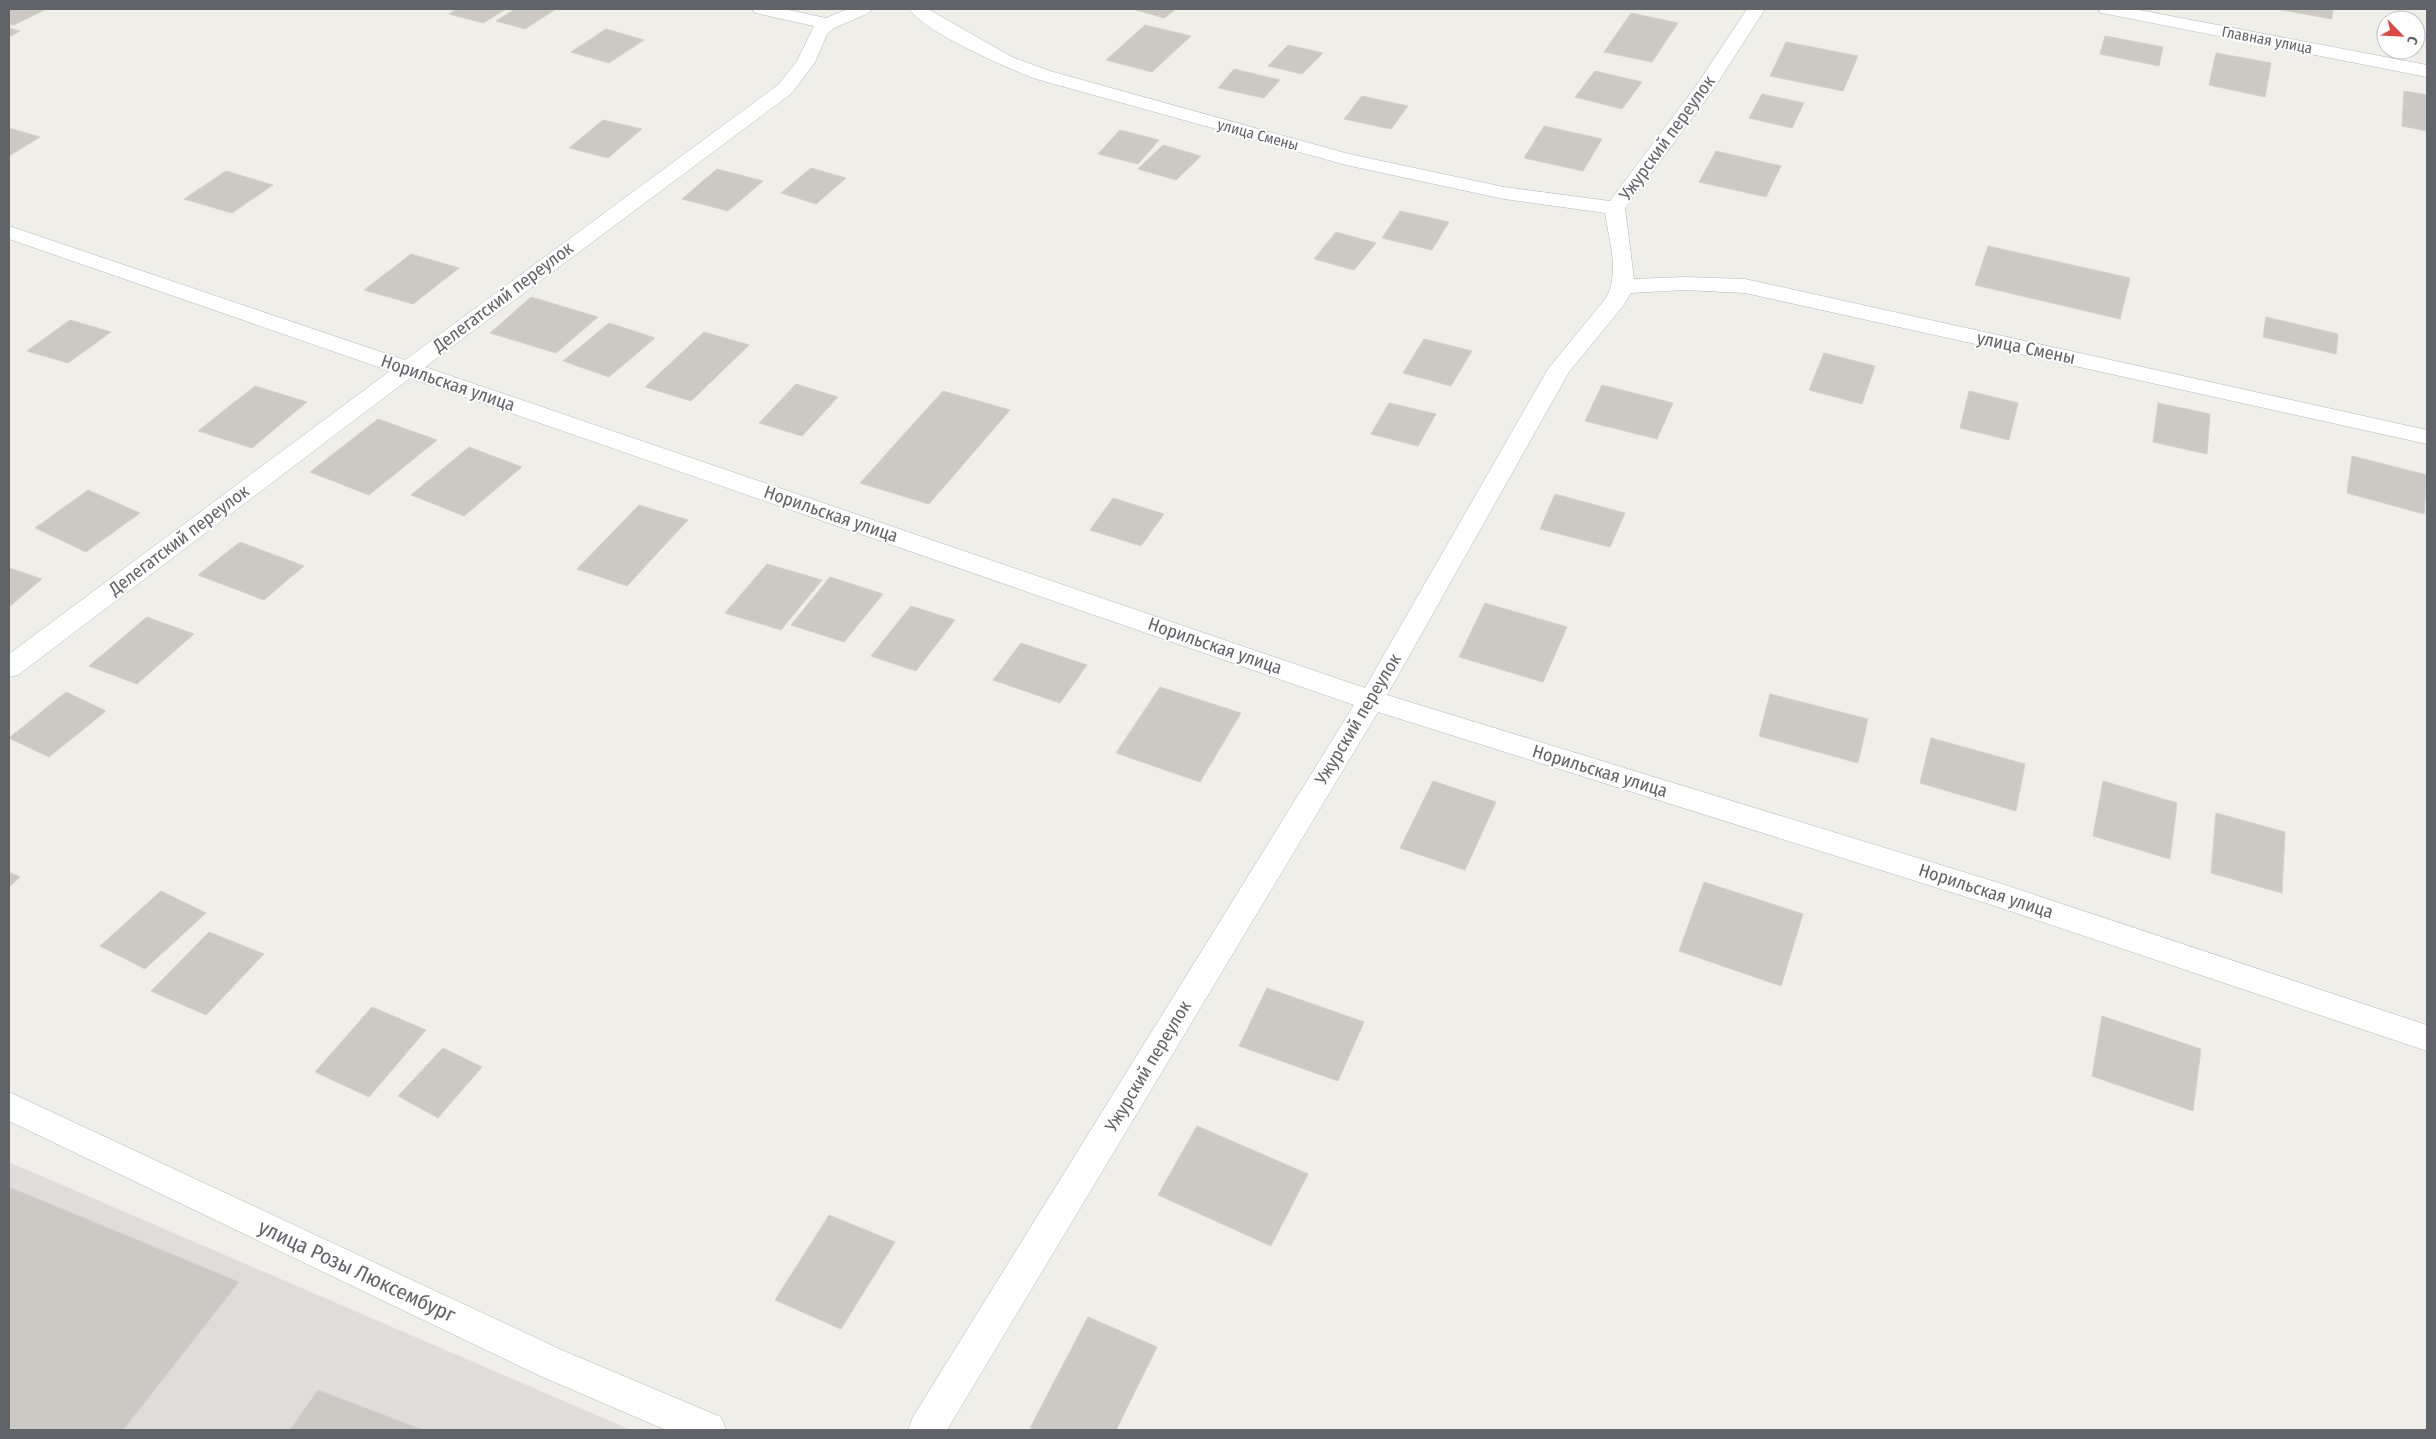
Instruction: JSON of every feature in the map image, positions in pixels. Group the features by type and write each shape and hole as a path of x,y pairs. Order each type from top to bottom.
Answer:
{"street":[{"path":"761,9 828,24"},
{"name":"Делегатский переулок","path":"9,668 785,88 799,74 806,62 813,42 828,24 863,9"},
{"name":"улица Смены","path":"918,9 928,18 1005,61 1043,75 1346,159 1504,193 1615,208"},
{"name":"Ужурский переулок","path":"926,1430 1371,700 1559,369 1616,301 1623,287 1624,272 1615,208 1704,89 1756,9"},
{"name":"Главная улица","path":"2107,9 2427,71"},
{"name":"Норильская улица","path":"9,232 1371,700 1996,894 2427,1038"},
{"name":"улица Смены","path":"1623,287 1662,282 1745,286 2427,437"},
{"name":"улица Розы Люксембург","path":"9,1106 551,1363 708,1430"}],"shaded area":[{"path":"9,1162 631,1430 9,1430"}],"building":[{"path":"9,9 46,9 14,25 9,24"},
{"path":"457,9 506,9 483,23 449,14"},
{"path":"515,9 556,9 525,29 496,21"},
{"path":"1133,9 1176,9 1164,18"},
{"path":"2276,9 2333,9 2332,19"},
{"path":"1631,13 1678,23 1652,62 1604,52"},
{"path":"1145,25 1191,36 1152,72 1106,60"},
{"path":"9,28 20,31 9,37"},
{"path":"606,29 644,40 609,63 571,52"},
{"path":"2105,36 2163,47 2159,66 2100,54"},
{"path":"1786,42 1858,56 1843,91 1770,76"},
{"path":"1288,45 1323,53 1302,74 1268,66"},
{"path":"2216,53 2271,63 2265,97 2209,85"},
{"path":"1234,69 1280,80 1264,98 1218,88"},
{"path":"1595,71 1642,82 1622,109 1575,97"},
{"path":"2404,91 2427,95 2427,131 2402,126"},
{"path":"1762,94 1804,103 1792,128 1749,118"},
{"path":"1362,96 1408,106 1391,129 1344,119"},
{"path":"603,120 642,129 608,158 569,148"},
{"path":"1544,126 1602,139 1583,171 1524,158"},
{"path":"9,128 40,137 9,156"},
{"path":"1120,130 1159,140 1138,164 1098,154"},
{"path":"1163,145 1201,156 1176,180 1138,169"},
{"path":"1716,151 1781,166 1766,197 1699,182"},
{"path":"811,168 846,178 816,204 781,193"},
{"path":"717,169 763,181 728,211 682,199"},
{"path":"226,171 273,185 232,213 184,199"},
{"path":"1400,211 1449,222 1432,250 1382,238"},
{"path":"1336,232 1376,243 1354,270 1314,259"},
{"path":"1988,246 2130,278 2120,319 1975,285"},
{"path":"411,254 459,268 413,304 364,290"},
{"path":"531,297 598,317 556,353 490,333"},
{"path":"2266,317 2338,334 2336,354 2263,337"},
{"path":"70,320 111,332 68,363 27,351"},
{"path":"609,323 655,338 609,377 563,361"},
{"path":"704,332 749,345 691,401 645,387"},
{"path":"1424,339 1472,351 1451,386 1403,373"},
{"path":"1824,353 1875,366 1862,404 1809,390"},
{"path":"796,384 838,397 802,436 759,423"},
{"path":"1602,385 1673,403 1657,439 1585,421"},
{"path":"255,386 307,402 252,448 198,431"},
{"path":"943,391 1010,410 929,504 860,483"},
{"path":"1969,391 2018,403 2009,440 1960,428"},
{"path":"1389,403 1436,414 1418,446 1371,434"},
{"path":"2158,403 2210,414 2207,454 2153,442"},
{"path":"378,419 437,440 369,495 310,472"},
{"path":"469,447 522,467 464,516 411,495"},
{"path":"2352,456 2427,475 2424,514 2347,493"},
{"path":"88,490 140,513 86,552 35,528"},
{"path":"1555,494 1625,513 1610,547 1540,529"},
{"path":"1113,498 1164,514 1141,546 1090,530"},
{"path":"639,505 688,520 627,586 577,569"},
{"path":"240,542 304,566 264,600 198,575"},
{"path":"767,564 822,580 781,630 725,613"},
{"path":"9,568 42,579 9,607"},
{"path":"830,577 883,594 844,642 791,625"},
{"path":"1485,603 1567,627 1543,682 1459,657"},
{"path":"911,606 955,620 916,671 871,656"},
{"path":"147,617 194,634 137,684 89,666"},
{"path":"1021,643 1087,665 1060,703 993,680"},
{"path":"1160,687 1241,713 1200,782 1116,753"},
{"path":"66,692 106,711 49,757 9,738"},
{"path":"1770,694 1868,719 1858,763 1759,736"},
{"path":"1931,738 2025,764 2016,811 1920,783"},
{"path":"1433,781 1496,802 1465,870 1400,848"},
{"path":"2103,781 2177,803 2170,859 2093,836"},
{"path":"2216,813 2285,832 2282,893 2211,873"},
{"path":"9,872 20,877 9,887"},
{"path":"1704,882 1803,914 1781,986 1679,951"},
{"path":"161,891 206,913 145,969 100,946"},
{"path":"209,932 264,954 206,1015 151,991"},
{"path":"1267,988 1364,1022 1338,1081 1239,1046"},
{"path":"372,1007 426,1030 369,1097 315,1072"},
{"path":"2102,1016 2201,1049 2193,1111 2092,1076"},
{"path":"443,1048 482,1067 438,1118 398,1096"},
{"path":"1197,1126 1308,1174 1271,1246 1158,1195"},
{"path":"9,1187 239,1282 123,1430 9,1430"},
{"path":"829,1215 895,1242 841,1329 775,1300"},
{"path":"1088,1317 1157,1347 1116,1430 1036,1430 1030,1428"},
{"path":"318,1390 423,1430 290,1430"}]}
